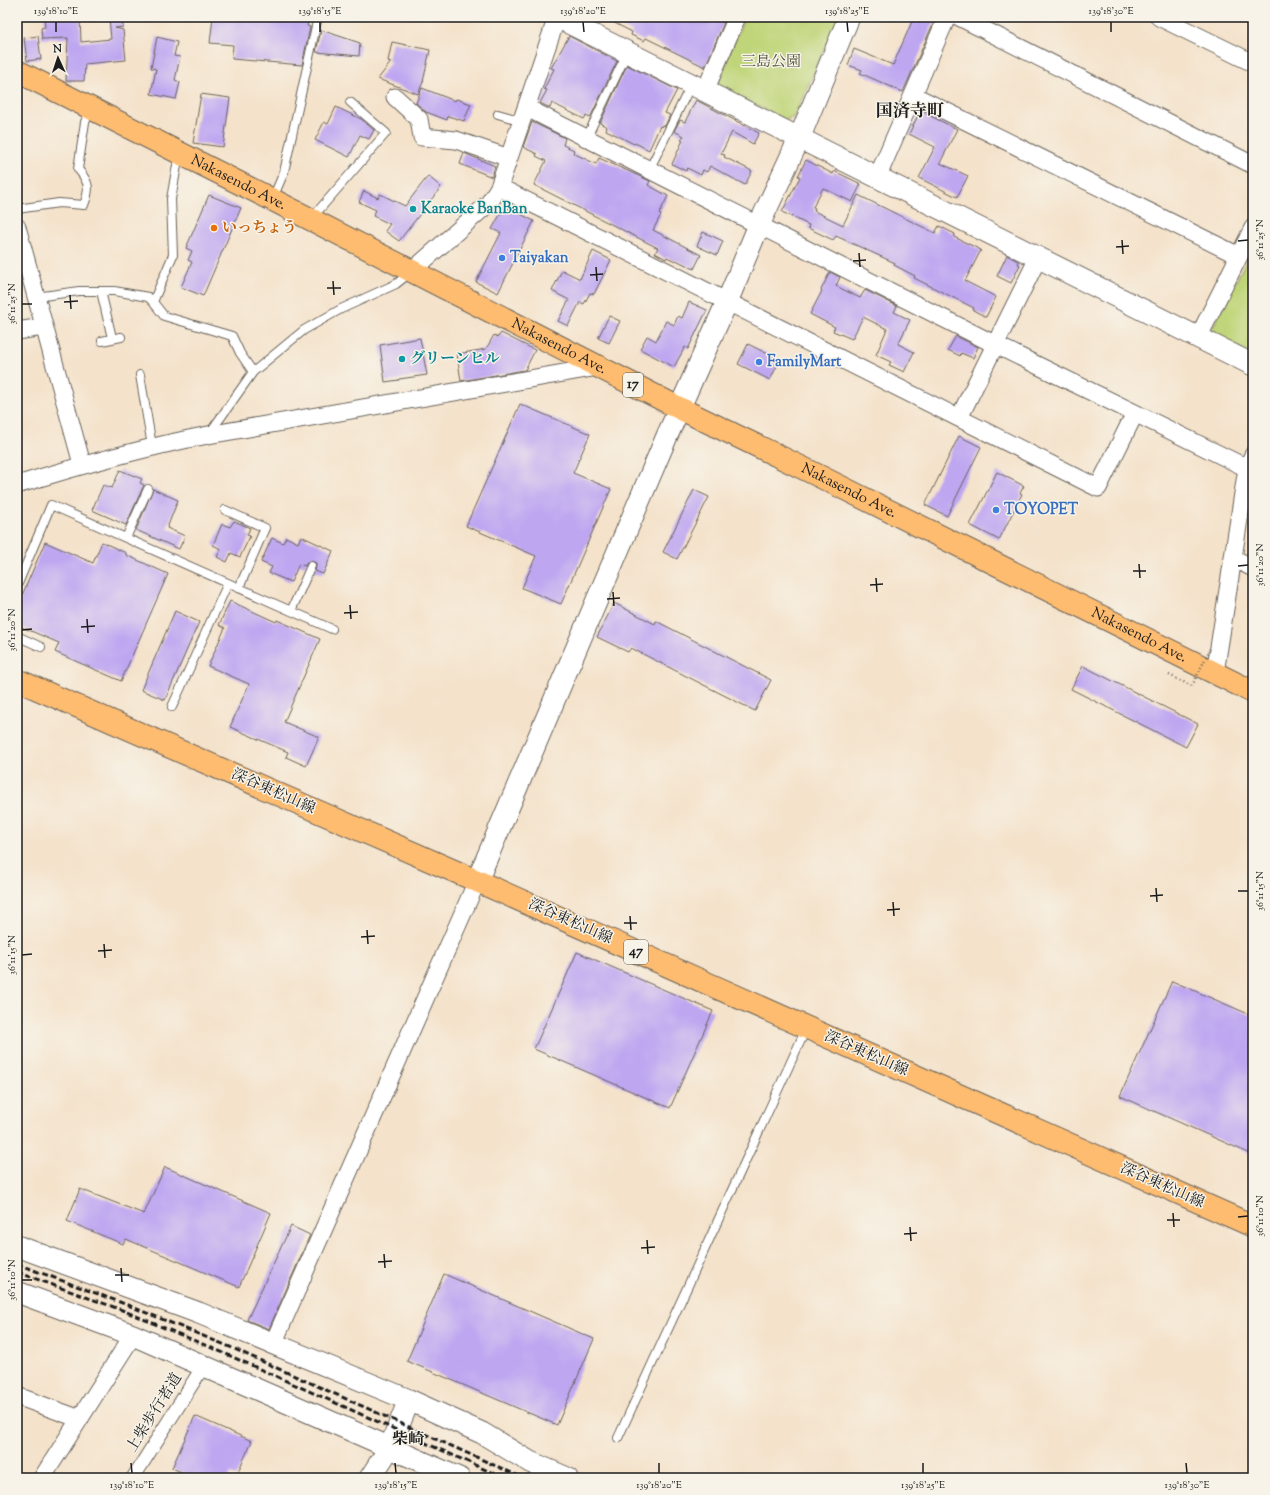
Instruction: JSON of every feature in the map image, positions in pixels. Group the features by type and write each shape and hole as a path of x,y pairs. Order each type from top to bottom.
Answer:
{"main road":[{"name":"Nakasendo Ave.","path":"17,71 679,408 1253,692"},
{"name":"深谷東松山線","path":"17,680 477,881 1253,1226"}],"street":[{"path":"412,271 489,203 499,187 557,17 798,139 1253,365"},
{"path":"273,1344 477,881 679,408 798,139 848,17"},
{"path":"878,178 947,17"},
{"path":"959,17 1253,165"},
{"path":"1159,17 1253,63"},
{"path":"698,88 733,18"},
{"path":"913,95 1239,256"},
{"path":"395,97 419,118 422,137 456,140 509,158"},
{"path":"524,115 586,139 1135,413 1251,465 1233,558 1215,673"},
{"path":"499,187 1098,488 1135,413"},
{"path":"17,227 82,464"},
{"path":"1198,338 1251,235"},
{"path":"959,418 1038,258"},
{"path":"17,331 43,326"},
{"path":"17,485 82,464 152,446 598,367"},
{"path":"1233,558 1253,568"},
{"path":"17,1246 199,1313 409,1400 482,1433 530,1462 567,1478"},
{"path":"17,1292 133,1335 459,1478"},
{"path":"42,1478 133,1335"},
{"name":"上柴歩行者道","path":"133,1478 204,1365"},
{"path":"17,1396 80,1419"},
{"path":"370,1478 390,1447 409,1400"}],"lane":[{"path":"273,200 284,172 318,17"},
{"path":"586,139 627,53"},
{"path":"649,170 698,88"},
{"path":"311,220 386,133 350,102"},
{"path":"17,209 59,204 84,205 88,193 86,178 78,169 85,122 91,109"},
{"path":"498,114 524,115"},
{"path":"153,302 173,255 171,199 179,154"},
{"path":"208,435 252,372 304,330 341,309 396,284 412,271"},
{"path":"36,297 79,291 114,290 148,297 164,316 232,336 240,353 252,372"},
{"path":"101,291 112,338"},
{"path":"102,341 121,336"},
{"path":"140,375 152,446"},
{"path":"126,538 148,489"},
{"path":"17,586 51,505 332,629"},
{"path":"225,510 265,528 239,588"},
{"path":"292,611 311,566"},
{"path":"172,707 228,583"},
{"path":"17,636 41,647"},
{"path":"618,1438 807,1028"}],"path":[{"path":"1169,675 1192,686 1211,647"}],"green space":[{"name":"三島公園","path":"745,17 839,17 794,117 786,120 719,88 718,79"},
{"path":"1253,247 1253,355 1213,335 1212,329"}],"building":[{"path":"44,17 80,17 81,42 111,39 109,17 122,17 123,27 115,28 123,30 126,60 85,64 84,81 66,81 68,38 42,39 41,28 45,27"},
{"path":"213,17 309,17 307,26 310,27 302,65 232,59 233,45 210,43"},
{"path":"603,17 693,17 704,23 707,17 712,17 724,23 705,67 646,38 644,41 631,35 632,32"},
{"path":"914,17 936,17 903,92 860,73 862,70 848,65 854,49 893,65"},
{"path":"321,30 360,43 359,56 316,52"},
{"path":"38,36 41,59 27,61 24,38"},
{"path":"569,36 617,61 590,118 586,116 584,119 552,103 550,108 540,103 547,90 544,89 554,69 551,68"},
{"path":"157,37 177,42 174,56 180,57 175,80 180,82 176,99 151,94 156,69 151,68"},
{"path":"392,42 430,50 423,82 418,94 378,79 391,62 388,61"},
{"path":"627,65 677,90 665,113 670,115 665,126 660,126 649,150 606,130 607,127 600,123"},
{"path":"422,88 455,101 456,99 471,104 464,121 448,116 447,120 426,112 416,103"},
{"path":"201,94 230,98 223,147 193,143"},
{"path":"696,100 759,133 753,144 732,132 721,154 752,171 745,185 710,166 707,172 703,170 701,175 687,168 686,171 672,164 683,140 681,139 684,136 674,131 680,120 685,122"},
{"path":"336,107 361,119 374,130 369,139 360,135 349,157 315,140 324,122 328,124"},
{"path":"920,111 957,129 940,163 968,176 957,197 919,178 935,147 909,134"},
{"path":"532,122 565,138 563,145 574,150 573,153 596,164 599,158 650,181 648,185 668,196 659,214 661,215 653,230 701,255 694,269 676,260 675,261 667,257 666,259 655,253 658,248 534,185 546,161 536,156 537,154 523,147"},
{"path":"464,153 495,166 492,177 460,164"},
{"path":"806,160 833,174 834,171 861,184 852,202 823,188 813,207 815,208 814,211 843,225 858,195 935,233 939,226 955,234 954,237 981,250 965,281 996,297 986,317 973,310 974,308 914,278 915,276 894,265 895,263 836,236 833,240 808,228 809,225 782,212 800,177 798,176"},
{"name":"Karaoke BanBan","path":"428,176 441,187 399,241 385,231 390,224 373,216 376,210 359,202 364,191 378,198 380,194 405,206"},
{"name":"いっちょう","path":"209,195 241,208 203,296 181,287 192,262 188,260 192,251 186,248"},
{"name":"Taiyakan","path":"505,206 534,221 498,293 476,282 501,233 492,229"},
{"path":"703,232 723,241 717,255 697,246"},
{"path":"593,251 611,260 594,294 590,293 584,304 580,302 568,326 558,321 569,300 552,291 562,270 580,279"},
{"path":"1007,255 1019,262 1018,264 1020,265 1011,283 997,276"},
{"path":"830,272 840,277 836,286 860,298 865,290 897,306 894,312 910,320 898,344 914,352 904,372 889,365 891,362 876,355 887,329 863,317 852,339 833,331 835,327 810,314"},
{"path":"689,302 707,310 688,349 685,347 674,367 640,349 647,336 656,341 666,321 674,325 678,316 682,318"},
{"path":"609,316 620,321 609,343 598,338"},
{"path":"501,333 535,350 525,370 461,381 457,354 486,349 494,335 498,337"},
{"path":"956,336 978,347 973,358 961,353 960,356 948,350"},
{"name":"グリーンヒル","path":"420,338 427,375 385,382 380,345"},
{"name":"FamilyMart","path":"748,344 780,360 770,380 738,364"},
{"path":"520,404 590,434 573,473 611,489 561,604 522,588 536,556 466,526"},
{"path":"959,436 981,447 947,516 925,505"},
{"path":"120,470 142,479 140,483 144,485 126,525 92,510 103,485 112,488"},
{"name":"TOYOPET","path":"997,472 1024,486 1020,493 1022,494 999,540 970,525"},
{"path":"153,489 178,500 167,528 185,536 179,549 136,530"},
{"path":"694,490 709,497 677,559 663,552"},
{"path":"234,521 250,528 247,535 250,536 240,557 231,553 227,562 217,557 221,549 213,545 222,524 230,527"},
{"path":"301,536 333,551 323,574 315,571 316,563 311,561 307,562 305,566 299,564 291,582 269,573 272,567 261,562 272,538 283,543 286,537 298,543"},
{"path":"45,542 93,563 102,542 126,553 126,555 168,574 121,681 55,652 59,643 17,625 17,607"},
{"path":"230,601 276,622 277,620 320,639 284,722 319,737 306,766 286,757 288,752 230,727 249,684 208,666 225,628 219,625"},
{"path":"614,603 655,624 656,621 771,680 755,711 631,648 628,652 597,637"},
{"path":"175,611 199,622 165,700 141,690"},
{"path":"1083,666 1198,724 1186,747 1071,689"},
{"path":"577,952 713,1011 670,1108 534,1049"},
{"path":"1172,981 1253,1016 1253,1155 1120,1096"},
{"path":"165,1167 271,1213 239,1287 126,1239 123,1244 67,1221 80,1189 144,1214"},
{"path":"291,1226 310,1235 269,1329 247,1320"},
{"path":"444,1274 594,1339 557,1425 407,1361"},
{"path":"195,1416 252,1441 236,1476 231,1474 229,1478 195,1478 172,1468"}],"railway":[{"path":"17,1264 125,1304 230,1347 523,1478"},
{"path":"17,1272 122,1310 226,1354 504,1478"}],"place":[{"name":"Karaoke BanBan","path":"413,209"},
{"name":"いっちょう","path":"214,228"},
{"name":"Taiyakan","path":"502,258"},
{"name":"グリーンヒル","path":"402,359"},
{"name":"FamilyMart","path":"759,362"},
{"name":"TOYOPET","path":"996,510"}],"district":[{"name":"国済寺町","path":"910,112"},
{"name":"柴崎","path":"408,1440"}]}
